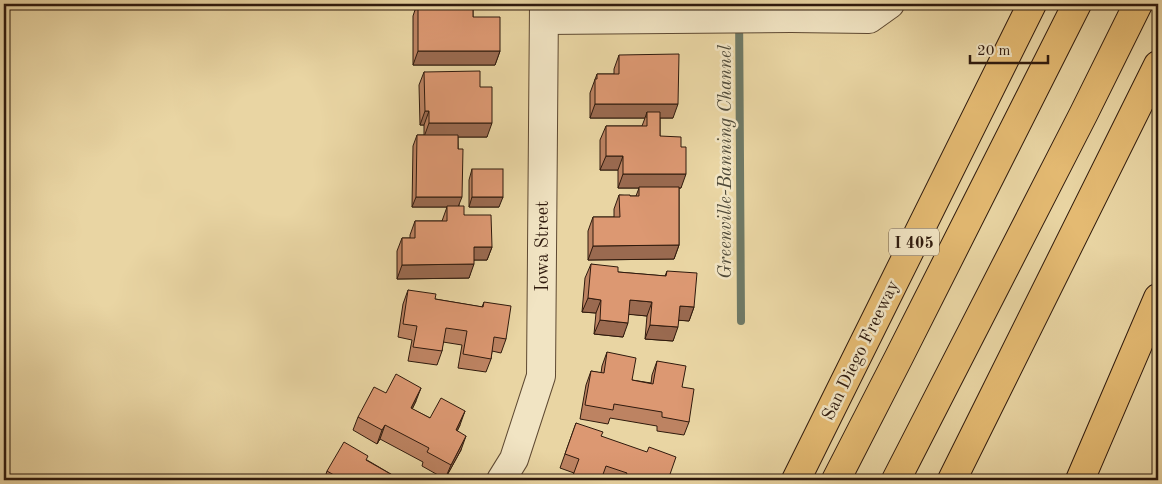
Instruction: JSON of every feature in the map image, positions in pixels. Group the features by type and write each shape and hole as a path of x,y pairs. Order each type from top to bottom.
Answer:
{"highway":[{"name":"San Diego Freeway","path":"796,480 1032,4"},
{"path":"836,480 1077,4"},
{"path":"896,480 1138,4"},
{"path":"952,480 1158,65"},
{"path":"1080,480 1158,298"}],"street":[{"path":"544,12 694,19 869,19 890,4"},
{"name":"Iowa Street","path":"501,480 514,459 541,376 544,12"}],"building":[{"path":"4,4 6,4 6,58 4,58"},
{"path":"418,4 473,4 473,17 500,17 500,51 418,51"},
{"path":"679,54 678,104 595,104 595,79 597,79 597,74 619,74 619,55"},
{"path":"480,71 480,87 492,87 492,123 429,123 429,111 425,111 424,72"},
{"path":"4,82 6,82 6,138 4,138"},
{"path":"647,112 660,112 660,136 681,137 681,147 686,147 686,174 623,174 623,156 606,156 606,126 647,126"},
{"path":"417,135 458,135 458,149 463,149 462,197 416,197"},
{"path":"472,169 503,169 503,197 472,197"},
{"path":"639,187 679,187 679,245 593,246 593,217 620,217 619,195 639,196"},
{"path":"447,206 464,206 464,215 491,215 492,247 474,247 474,264 402,265 402,238 415,238 415,221 447,221"},
{"path":"591,264 618,267 618,272 666,276 667,271 697,273 694,307 680,306 678,327 650,325 652,302 630,300 628,323 600,320 601,300 588,298"},
{"path":"408,290 436,294 435,299 483,307 484,302 511,306 506,339 494,337 491,359 463,354 467,331 446,328 442,351 413,347 417,326 403,324"},
{"path":"607,352 636,358 632,380 653,384 657,361 686,366 682,387 694,389 689,422 662,417 662,412 614,404 613,410 585,405 591,371 604,373"},
{"path":"396,374 421,388 411,408 430,418 441,398 465,411 456,430 466,436 451,465 427,452 429,448 385,425 382,430 358,417 374,387 386,393"},
{"path":"576,423 603,432 601,436 647,452 649,447 676,457 668,480 624,480 627,473 606,466 601,480 578,480 572,478 579,459 565,454"},
{"path":"344,442 368,456 366,460 401,480 338,480 339,478 327,471"}],"waterway":[{"name":"Greenville-Banning Channel","path":"739,4 741,321"}]}
